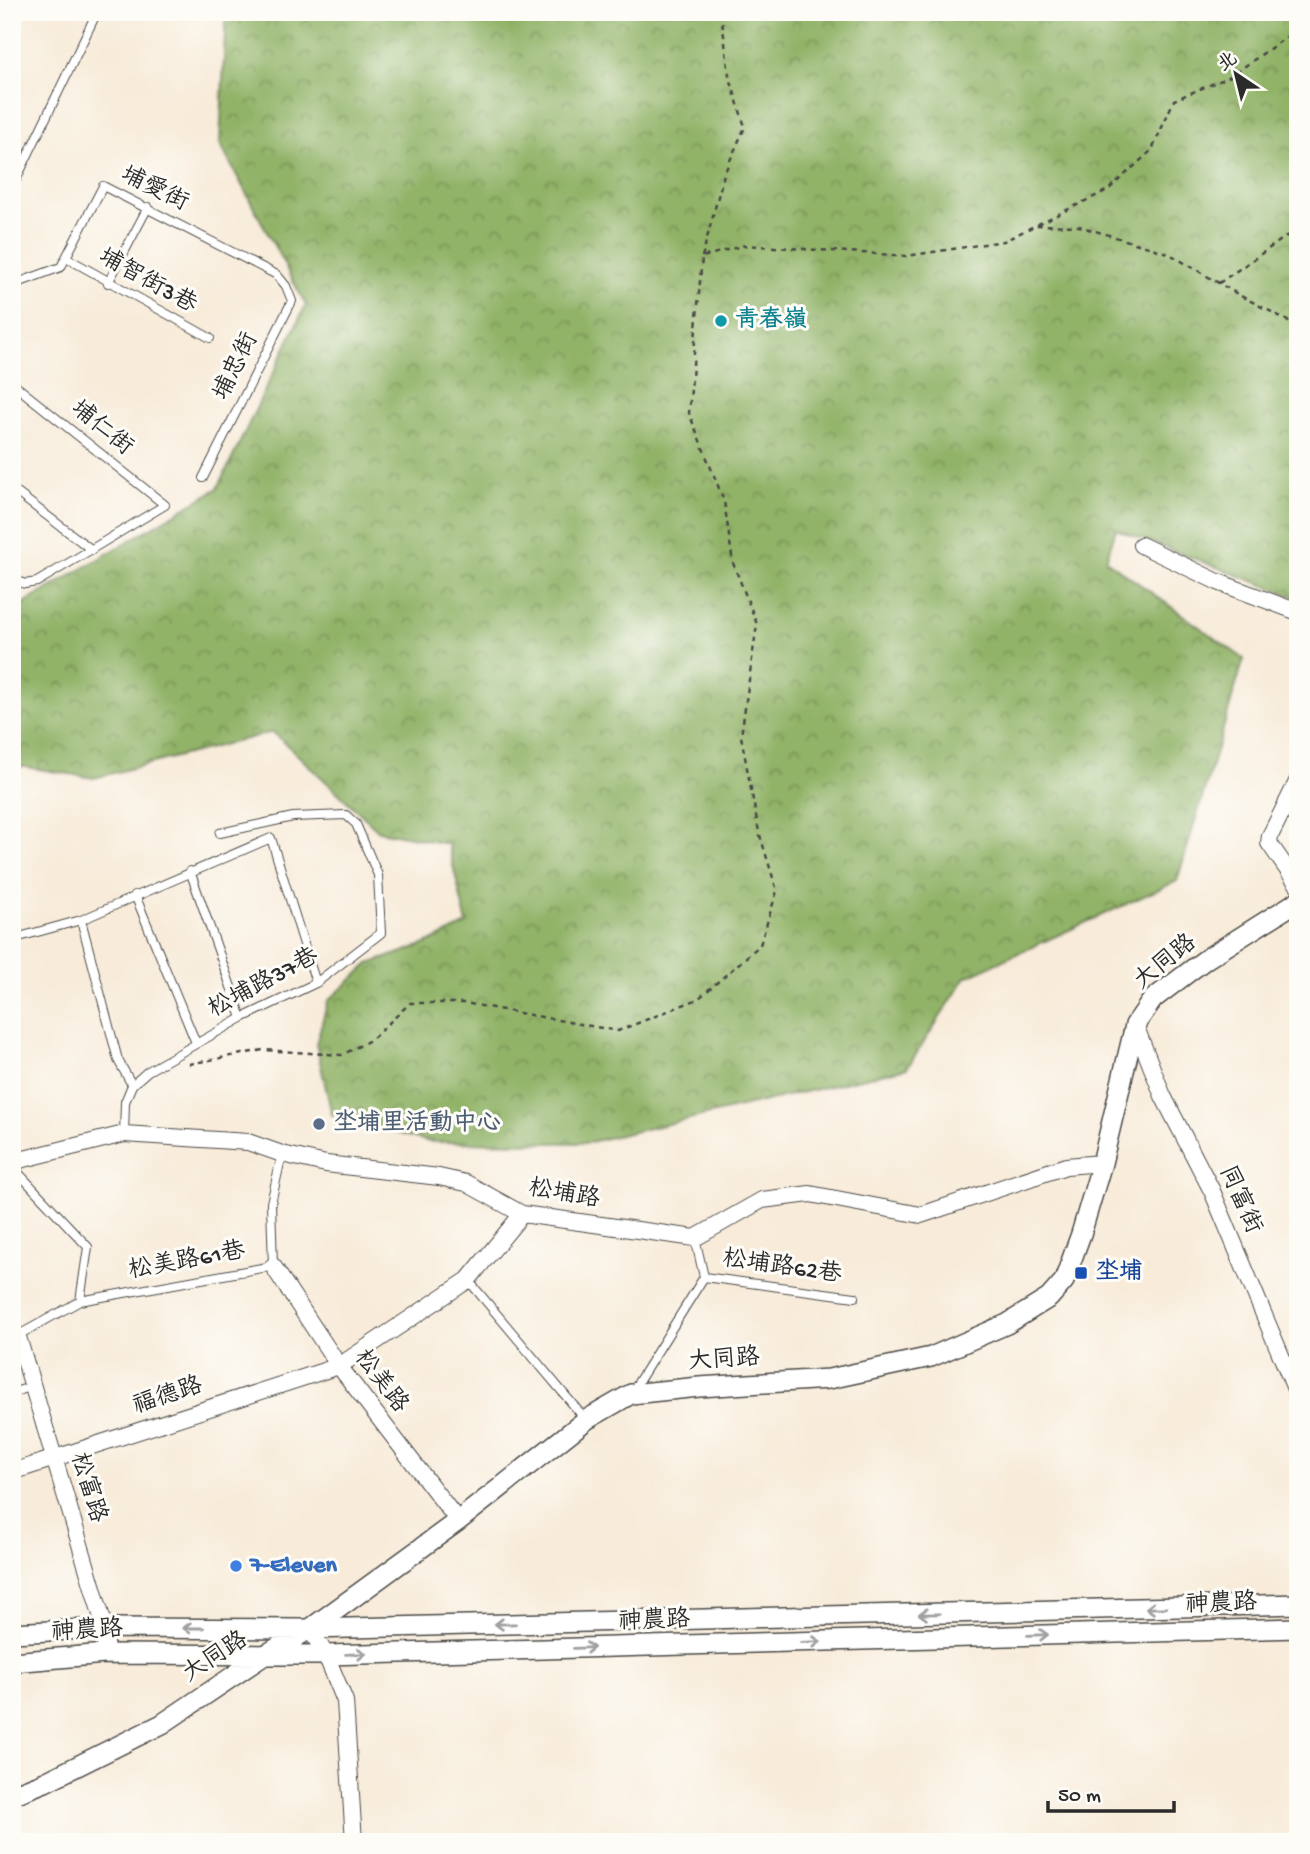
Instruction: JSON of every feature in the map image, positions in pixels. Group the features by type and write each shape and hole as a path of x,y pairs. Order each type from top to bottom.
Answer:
{"street":[{"path":"1141,545 1219,582 1298,612"},
{"path":"1298,780 1269,843 1298,885"},
{"name":"大同路","path":"12,1794 45,1782 162,1724 263,1656 310,1629 458,1521 586,1420 631,1394 829,1379 931,1357 1007,1324 1049,1298 1064,1281 1102,1163 1135,1025 1153,999 1206,959 1298,901"},
{"name":"同富街","path":"1135,1025 1163,1096 1212,1191 1298,1396"},
{"name":"松埔路","path":"12,1164 124,1133 248,1142 282,1154 326,1164 439,1177 466,1184 522,1214 695,1238"},
{"path":"695,1238 762,1200 810,1194 921,1215 1066,1166 1102,1163"},
{"name":"福德路","path":"12,1472 339,1366 468,1280 522,1214"},
{"name":"松美路","path":"273,1266 339,1366 458,1521"},
{"name":"松富路","path":"15,1337 34,1385 105,1628 105,1654"},
{"name":"神農路","path":"12,1633 105,1628 310,1629 1298,1604"},
{"name":"神農路","path":"12,1662 105,1654 326,1655 1298,1628"},
{"path":"310,1629 326,1655 345,1701 354,1842"}],"lane":[{"path":"12,188 97,12"},
{"name":"埔愛街","path":"67,258 103,186 277,275"},
{"path":"108,283 148,207"},
{"path":"12,285 61,267 67,258"},
{"name":"埔智街3巷","path":"67,258 210,338"},
{"name":"埔忠街","path":"203,478 292,300 277,275"},
{"name":"埔仁街","path":"12,383 165,505 92,550"},
{"path":"12,489 92,550 37,582 25,584 12,579"},
{"name":"松埔路37巷","path":"132,1085 148,1071 195,1043 316,983 381,933 378,875 356,824 346,815 293,817 220,833"},
{"path":"12,939 81,920 271,838 316,983"},
{"path":"190,871 242,1018"},
{"path":"135,895 195,1043"},
{"path":"81,920 118,1060 132,1085 125,1102 124,1133"},
{"name":"松美路61巷","path":"15,1337 80,1301 273,1266 271,1203 282,1154"},
{"path":"12,1164 88,1247 80,1301"},
{"name":"松埔路62巷","path":"631,1394 704,1278 695,1238"},
{"name":"松埔路62巷","path":"704,1278 855,1297"},
{"path":"468,1280 586,1420"},
{"path":"12,1392 34,1385"}],"path":[{"path":"186,1064 263,1050 342,1055 372,1039 410,1003 465,1003 618,1031 698,999 760,945 777,891 759,832 741,736 757,624 733,563 724,501 689,413 702,257 724,174 745,127 729,75 721,12"},
{"path":"1297,12 1292,33 1298,82"},
{"path":"702,257 745,244 907,256 1004,240 1108,190 1152,150 1174,100 1231,76 1292,33"},
{"path":"1219,283 1287,236 1298,223"},
{"path":"1035,225 1079,226 1168,253 1285,319 1298,330"}],"green space":[{"path":"226,12 1298,12 1298,598 1116,529 1106,560 1244,659 1177,881 966,977 907,1068 586,1143 429,1142 332,1115 316,1044 328,1001 369,964 426,944 467,924 448,844 379,831 273,732 94,778 12,765 12,599 21,605 218,488 306,305 220,144"}],"place":[{"name":"青春嶺","path":"721,321"},
{"name":"坔埔里活動中心","path":"319,1124"},
{"name":"坔埔","path":"1081,1273"},
{"name":"7-Eleven","path":"236,1566"}]}
